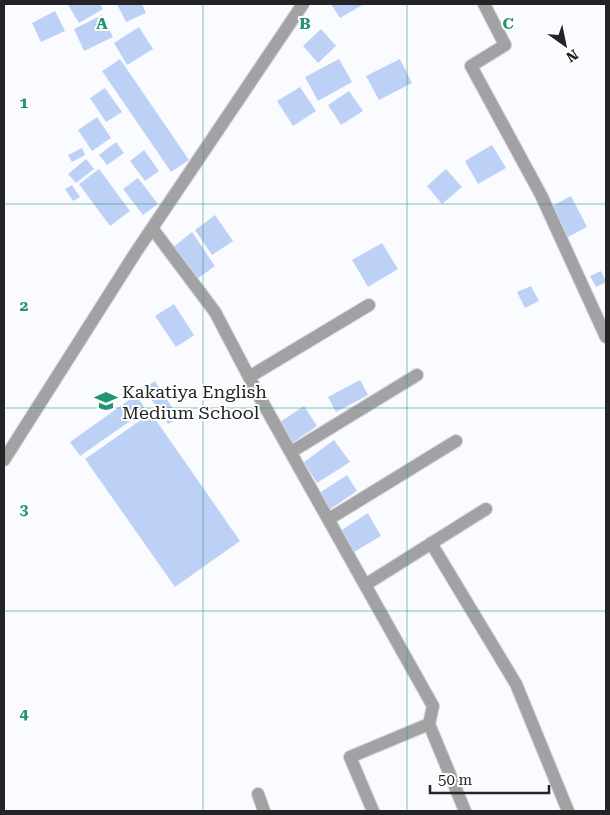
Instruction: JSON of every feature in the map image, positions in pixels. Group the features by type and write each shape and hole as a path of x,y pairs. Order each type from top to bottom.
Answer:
{"street":[{"path":"4,460 152,228 303,4"},
{"path":"484,4 505,45 471,66 541,195 606,337"},
{"path":"152,228 215,312 249,377 433,706 429,724 465,811"},
{"path":"249,377 369,305"},
{"path":"291,452 417,376"},
{"path":"328,519 456,441"},
{"path":"365,585 486,509"},
{"path":"431,543 516,684 568,811"},
{"path":"374,811 350,757 429,724"},
{"path":"258,794 264,811"}],"building":[{"path":"100,4 103,9 79,23 68,5"},
{"path":"117,4 142,4 146,13 126,22"},
{"path":"331,4 364,4 340,18"},
{"path":"55,11 65,31 41,42 32,23"},
{"path":"102,15 113,37 84,51 74,29"},
{"path":"139,27 153,49 127,65 114,43"},
{"path":"321,29 336,46 318,63 303,46"},
{"path":"120,59 189,160 171,172 102,71"},
{"path":"339,59 352,82 318,101 305,77"},
{"path":"400,59 412,83 379,100 366,76"},
{"path":"300,87 316,111 293,126 277,101"},
{"path":"105,88 122,112 106,122 90,98"},
{"path":"349,91 363,111 341,125 328,105"},
{"path":"97,117 111,138 92,151 78,130"},
{"path":"116,142 124,153 107,165 99,155"},
{"path":"492,145 506,168 478,184 465,161"},
{"path":"82,148 85,155 72,162 68,155"},
{"path":"144,150 159,171 145,181 130,161"},
{"path":"86,159 94,169 76,183 68,174"},
{"path":"99,169 130,211 110,226 79,184"},
{"path":"446,169 462,187 442,204 427,186"},
{"path":"138,178 158,204 143,215 123,189"},
{"path":"72,185 80,197 73,201 65,189"},
{"path":"571,196 587,227 566,238 550,207"},
{"path":"215,215 233,241 212,255 195,230"},
{"path":"192,232 215,266 197,279 172,248"},
{"path":"382,243 398,269 368,287 352,260"},
{"path":"601,271 606,282 596,287 590,276"},
{"path":"531,286 539,301 525,308 517,292"},
{"path":"174,304 194,335 176,347 155,316"},
{"path":"360,380 368,395 336,412 328,397"},
{"path":"155,381 179,418 168,424 144,388"},
{"path":"136,395 146,410 80,456 70,442"},
{"path":"304,406 317,426 292,443 280,422"},
{"path":"151,413 240,541 175,587 85,459"},
{"path":"334,440 350,462 317,483 304,462"},
{"path":"347,475 357,491 329,510 318,494"},
{"path":"368,513 381,536 354,552 340,531"}],"place":[{"name":"Kakatiya English Medium School","path":"106,401"}]}
